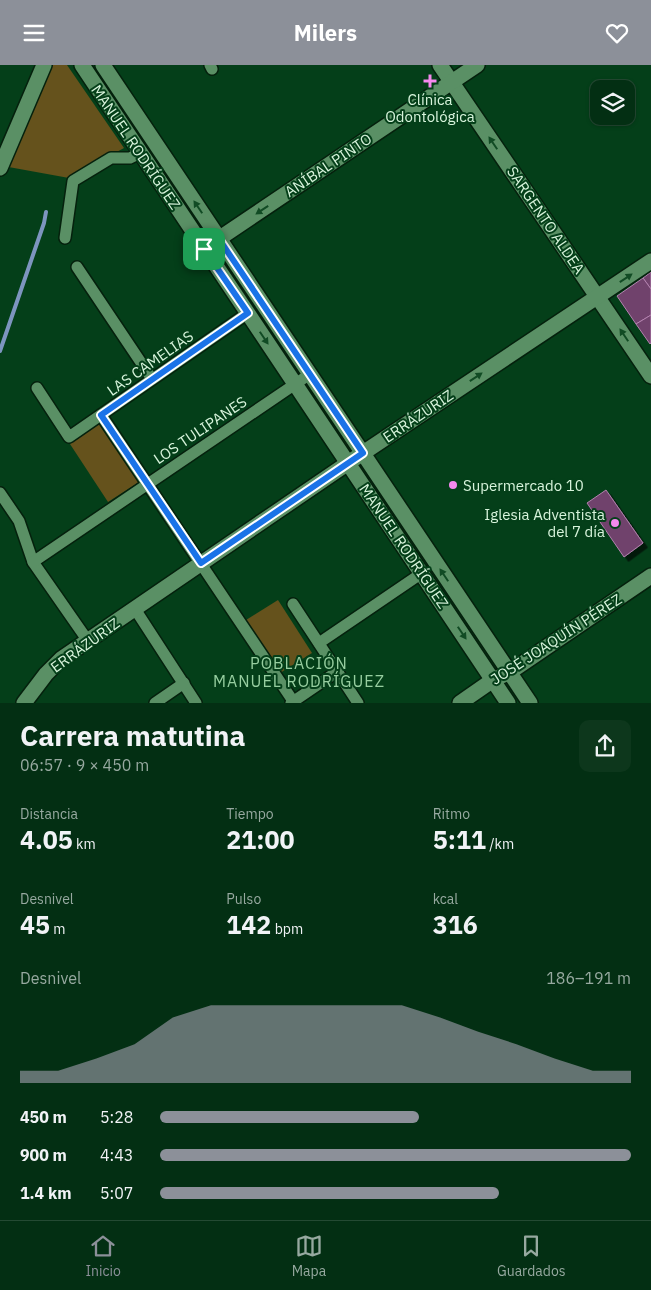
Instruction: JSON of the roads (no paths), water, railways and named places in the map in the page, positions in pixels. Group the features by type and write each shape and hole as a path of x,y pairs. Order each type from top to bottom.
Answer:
{"street":[{"path":"0,169 44,65"},
{"name":"MANUEL RODRÍGUEZ","path":"82,65 508,703"},
{"name":"MANUEL RODRÍGUEZ","path":"104,65 530,703"},
{"name":"SARGENTO ALDEA","path":"440,65 651,376"},
{"name":"ANÍBAL PINTO","path":"204,249 477,65"},
{"path":"65,239 73,181 111,158 130,158 140,153"},
{"name":"ERRÁZURIZ","path":"24,703 54,666 88,641 348,463 651,261"},
{"path":"77,267 152,379"},
{"name":"LAS CAMELIAS","path":"37,388 69,437 248,313"},
{"name":"LOS TULIPANES","path":"33,562 310,374"},
{"path":"101,415 292,702 338,671"},
{"path":"0,493 19,521 33,562 88,641"},
{"path":"319,643 422,573"},
{"name":"JOSÉ JOAQUÍN PÉREZ","path":"460,703 494,680 510,672 651,576"},
{"path":"293,604 358,703"},
{"path":"134,609 196,703"},
{"path":"154,703 184,683"}],"waterway":[{"path":"0,351 44,223 46,212"}],"place":[{"name":"Clínica Odontológica","path":"430,81"},
{"name":"Supermercado 10","path":"453,485"},
{"name":"Iglesia Adventista del 7 día","path":"615,523"}],"district":[{"name":"POBLACIÓN MANUEL RODRÍGUEZ","path":"299,672"}]}
